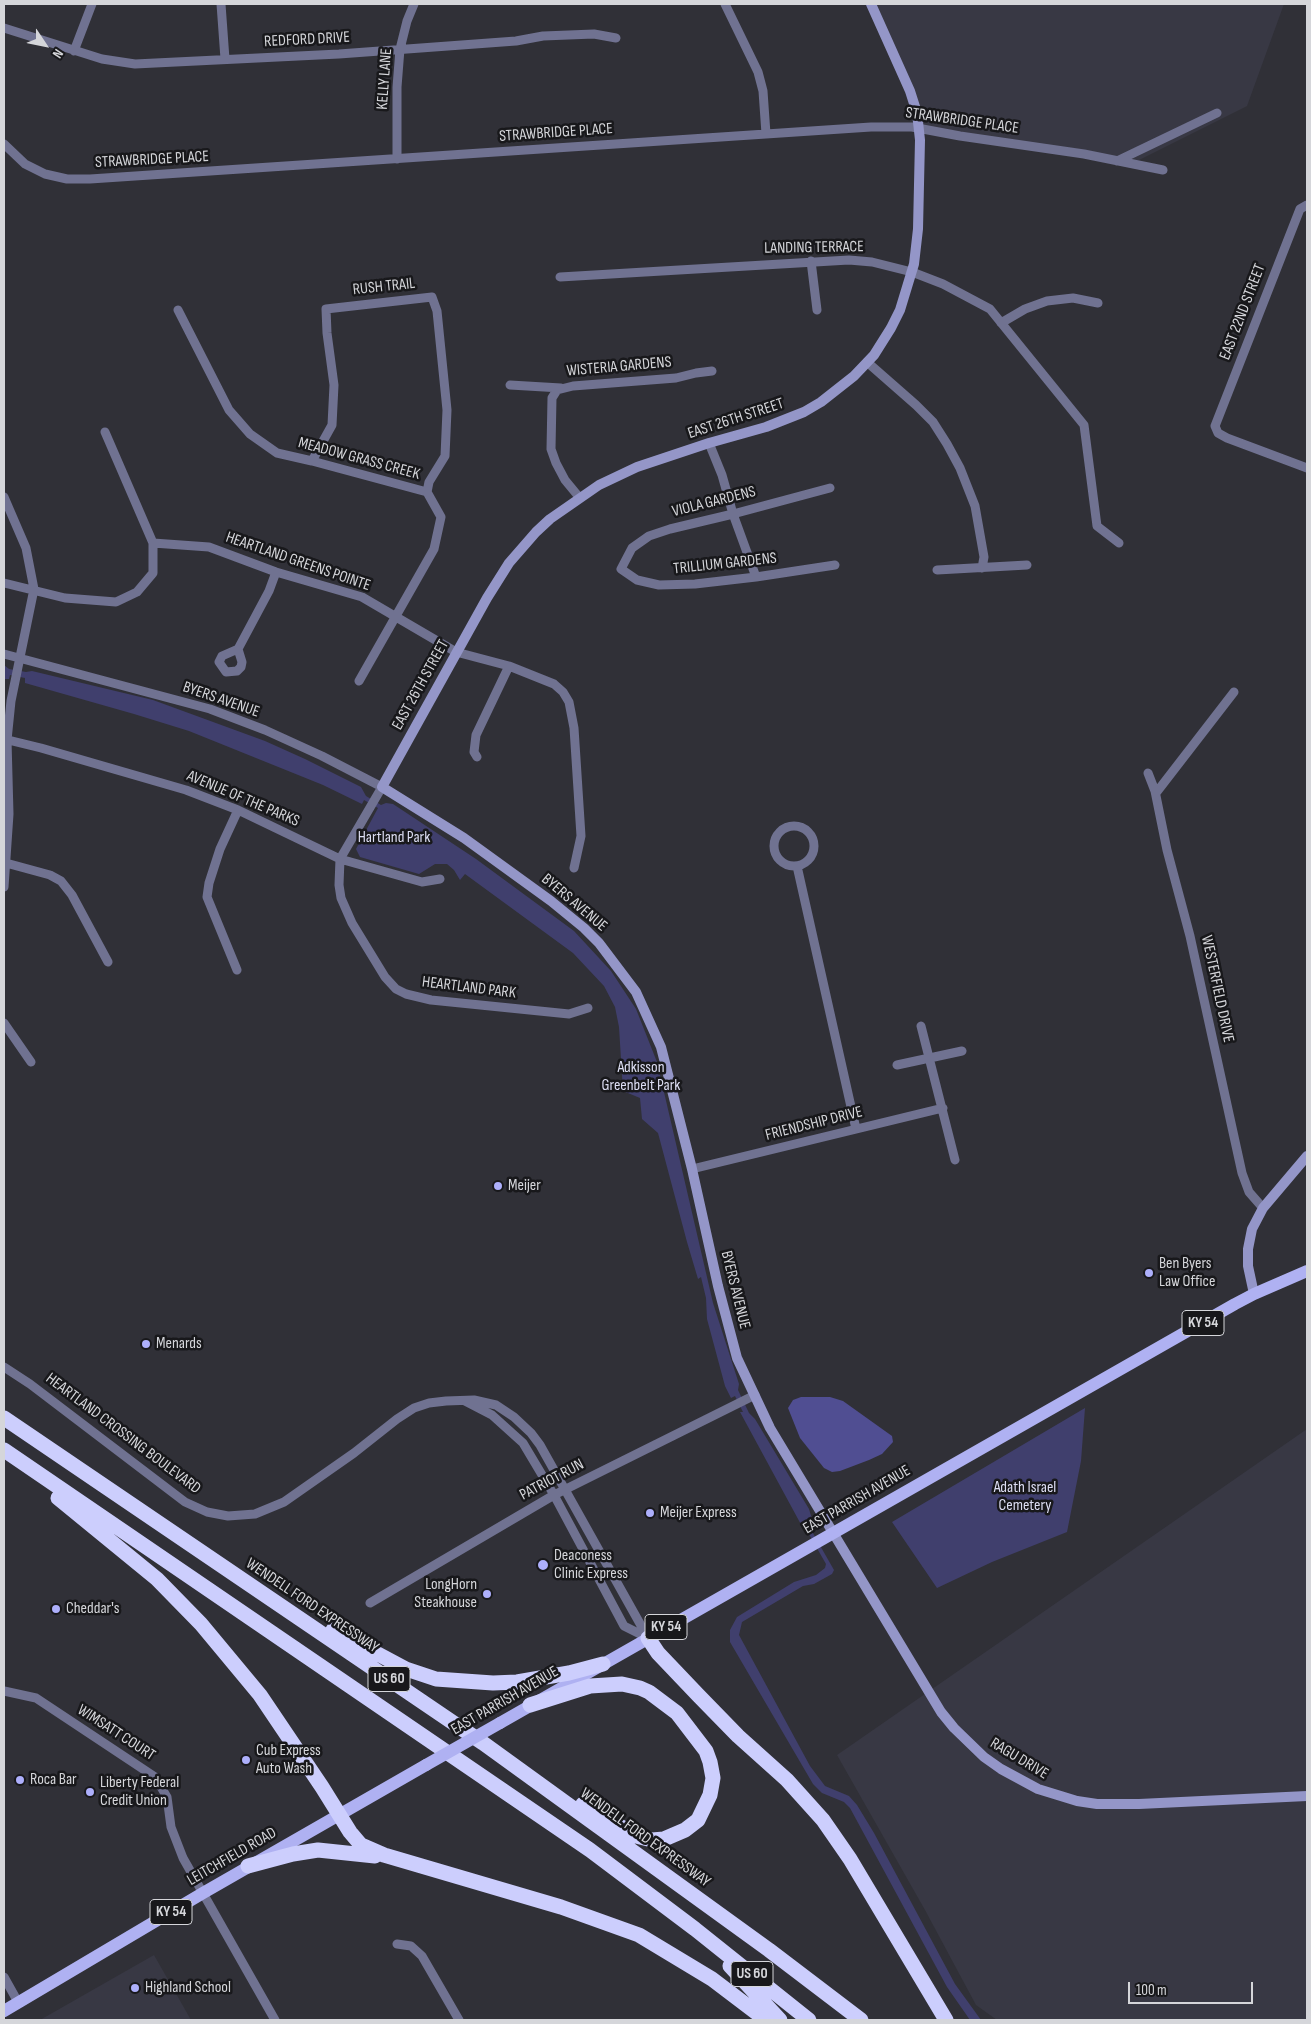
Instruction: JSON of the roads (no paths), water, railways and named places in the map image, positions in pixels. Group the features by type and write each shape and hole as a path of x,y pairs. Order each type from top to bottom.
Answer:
{"highway":[{"name":"WENDELL FORD EXPRESSWAY","path":"4,1418 483,1743 769,1950 861,2020"},
{"name":"US 60","path":"4,1450 590,1850 696,1929 810,2020"},
{"path":"4,1455 129,1556 157,1580 202,1624 260,1695 340,1814 350,1832 361,1845 398,1860 561,1907 639,1935 712,1979 766,2020"},
{"path":"207,1556 374,1653 406,1669 436,1679 493,1683 517,1682 569,1673 603,1664"},
{"path":"648,1638 658,1653 698,1695 738,1736 787,1780 823,1820 850,1859 946,2020"},
{"path":"483,1743 636,1836 652,1840 664,1839 685,1830 698,1820 710,1795 713,1778 710,1762 706,1751 687,1725 677,1713 655,1695 622,1684 606,1684 590,1686 530,1705"},
{"path":"248,1866 293,1854 318,1850 398,1860"},
{"path":"696,1929 780,2020"}],"main road":[{"name":"EAST PARRISH AVENUE","path":"426,1765 1254,1294 1307,1271"},
{"name":"LEITCHFIELD ROAD","path":"4,2011 248,1866 426,1765"}],"street":[{"path":"74,52 92,4"},
{"path":"221,4 225,59"},
{"name":"KELLY LANE","path":"397,159 397,87 400,49 407,21 414,4"},
{"path":"724,4 758,72 763,91 766,134"},
{"name":"EAST 26TH STREET","path":"382,787 456,652 509,563 536,532 579,497 599,485 638,467 708,443 766,427 804,412 838,390 867,362 891,328 900,310 912,272 918,229 919,128 910,90 871,4"},
{"name":"REDFORD DRIVE","path":"4,28 74,52 104,60 136,64 400,49 516,41 543,36 594,34 616,38"},
{"path":"1118,161 1217,113"},
{"name":"STRAWBRIDGE PLACE","path":"4,144 25,164 45,174 67,179 186,174 872,126 919,128 960,136 1084,154 1162,170"},
{"name":"EAST 22ND STREET","path":"1307,206 1300,210 1215,424 1215,430 1218,434 1307,468"},
{"name":"LANDING TERRACE","path":"560,277 849,260 869,261 912,272 943,284 990,309 1084,425 1097,526 1119,543"},
{"path":"811,261 817,310"},
{"name":"RUSH TRAIL","path":"312,461 332,425 334,385 327,333 326,309 432,297 437,311 447,410 445,456 429,482 427,492"},
{"path":"1001,323 1025,309 1047,301 1073,298 1098,303"},
{"name":"MEADOW GRASS CREEK","path":"178,310 229,410 250,434 277,453 427,492 441,517 434,549 359,682"},
{"path":"867,362 916,404 933,422 947,444 960,468 975,506 984,557 982,568"},
{"name":"WISTERIA GARDENS","path":"579,497 565,480 551,449 552,398 554,393 561,388 676,378 712,371"},
{"path":"510,384 561,388"},
{"path":"4,584 34,589 65,598 116,602 137,592 153,573 153,542 105,432"},
{"path":"708,443 722,475 733,514 756,577"},
{"name":"VIOLA GARDENS","path":"621,569 632,548 649,536 670,528 733,514 830,488"},
{"path":"4,497 26,548 34,589 11,701 6,740 9,814 4,886"},
{"name":"HEARTLAND GREENS POINTE","path":"153,542 209,548 276,572 362,597 456,652 510,666 554,684 563,692 569,702 574,728 581,836 574,868"},
{"name":"TRILLIUM GARDENS","path":"621,569 638,580 659,585 695,584 835,565"},
{"path":"937,570 1027,566"},
{"path":"238,649 269,591 276,572"},
{"name":"BYERS AVENUE","path":"4,654 210,709 265,730 322,756 382,787 464,838 552,901 584,928 612,958 636,992 654,1028 661,1047 692,1169 718,1286 738,1358 770,1428 833,1533"},
{"path":"477,757 474,752 476,735 510,666"},
{"path":"1156,793 1234,692"},
{"name":"AVENUE OF THE PARKS","path":"6,740 41,748 186,790 238,810 340,859 422,882 440,879"},
{"name":"WESTERFIELD DRIVE","path":"1148,773 1156,793 1167,850 1190,936 1242,1173 1249,1192 1263,1208"},
{"name":"HEARTLAND PARK","path":"382,787 340,859 339,878 341,898 352,923 385,977 396,989 406,994 442,1001 569,1014 588,1008"},
{"path":"237,970 207,897 208,883 220,849 238,810"},
{"path":"794,826 806,830 814,841 813,854 809,860 797,866 791,866 779,860 774,848 777,835 783,829 794,826"},
{"path":"6,863 50,875 61,881 72,895 108,962"},
{"path":"797,866 856,1129"},
{"path":"4,1023 31,1062"},
{"path":"921,1026 955,1160"},
{"path":"897,1065 962,1051"},
{"name":"FRIENDSHIP DRIVE","path":"692,1169 942,1108"},
{"path":"1254,1294 1248,1266 1248,1249 1252,1229 1263,1208 1307,1156"},
{"name":"HEARTLAND CROSSING BOULEVARD","path":"4,1367 30,1384 185,1502 207,1512 228,1516 255,1514 284,1502 414,1408 429,1403 465,1401 486,1402 496,1405 514,1417 531,1433 540,1445 648,1638"},
{"name":"PATRIOT RUN","path":"370,1603 554,1495 755,1395"},
{"path":"465,1401 492,1415 523,1443 554,1495 624,1626 648,1638"},
{"name":"RAGU DRIVE","path":"833,1533 941,1712 968,1743 995,1765 1020,1780 1057,1796 1097,1804 1138,1804 1307,1796"},
{"name":"WIMSATT COURT","path":"4,1691 36,1698 155,1777 167,1797 171,1827 183,1858 275,2020"},
{"path":"398,1944 411,1946 422,1956 459,2020"},
{"path":"4,1977 18,2002"}],"place":[{"name":"Meijer","path":"498,1186"},
{"name":"Ben Byers Law Office","path":"1149,1273"},
{"name":"Menards","path":"146,1344"},
{"name":"Meijer Express","path":"650,1513"},
{"name":"Deaconess Clinic Express","path":"543,1565"},
{"name":"LongHorn Steakhouse","path":"487,1594"},
{"name":"Cheddar's","path":"56,1609"},
{"name":"Cub Express Auto Wash","path":"246,1760"},
{"name":"Roca Bar","path":"20,1780"},
{"name":"Liberty Federal Credit Union","path":"90,1792"},
{"name":"Highland School","path":"135,1988"}],"park label":[{"name":"Hartland Park","path":"394,838"},
{"name":"Adkisson Greenbelt Park","path":"641,1077"},
{"name":"Adath Israel Cemetery","path":"1025,1497"}]}
